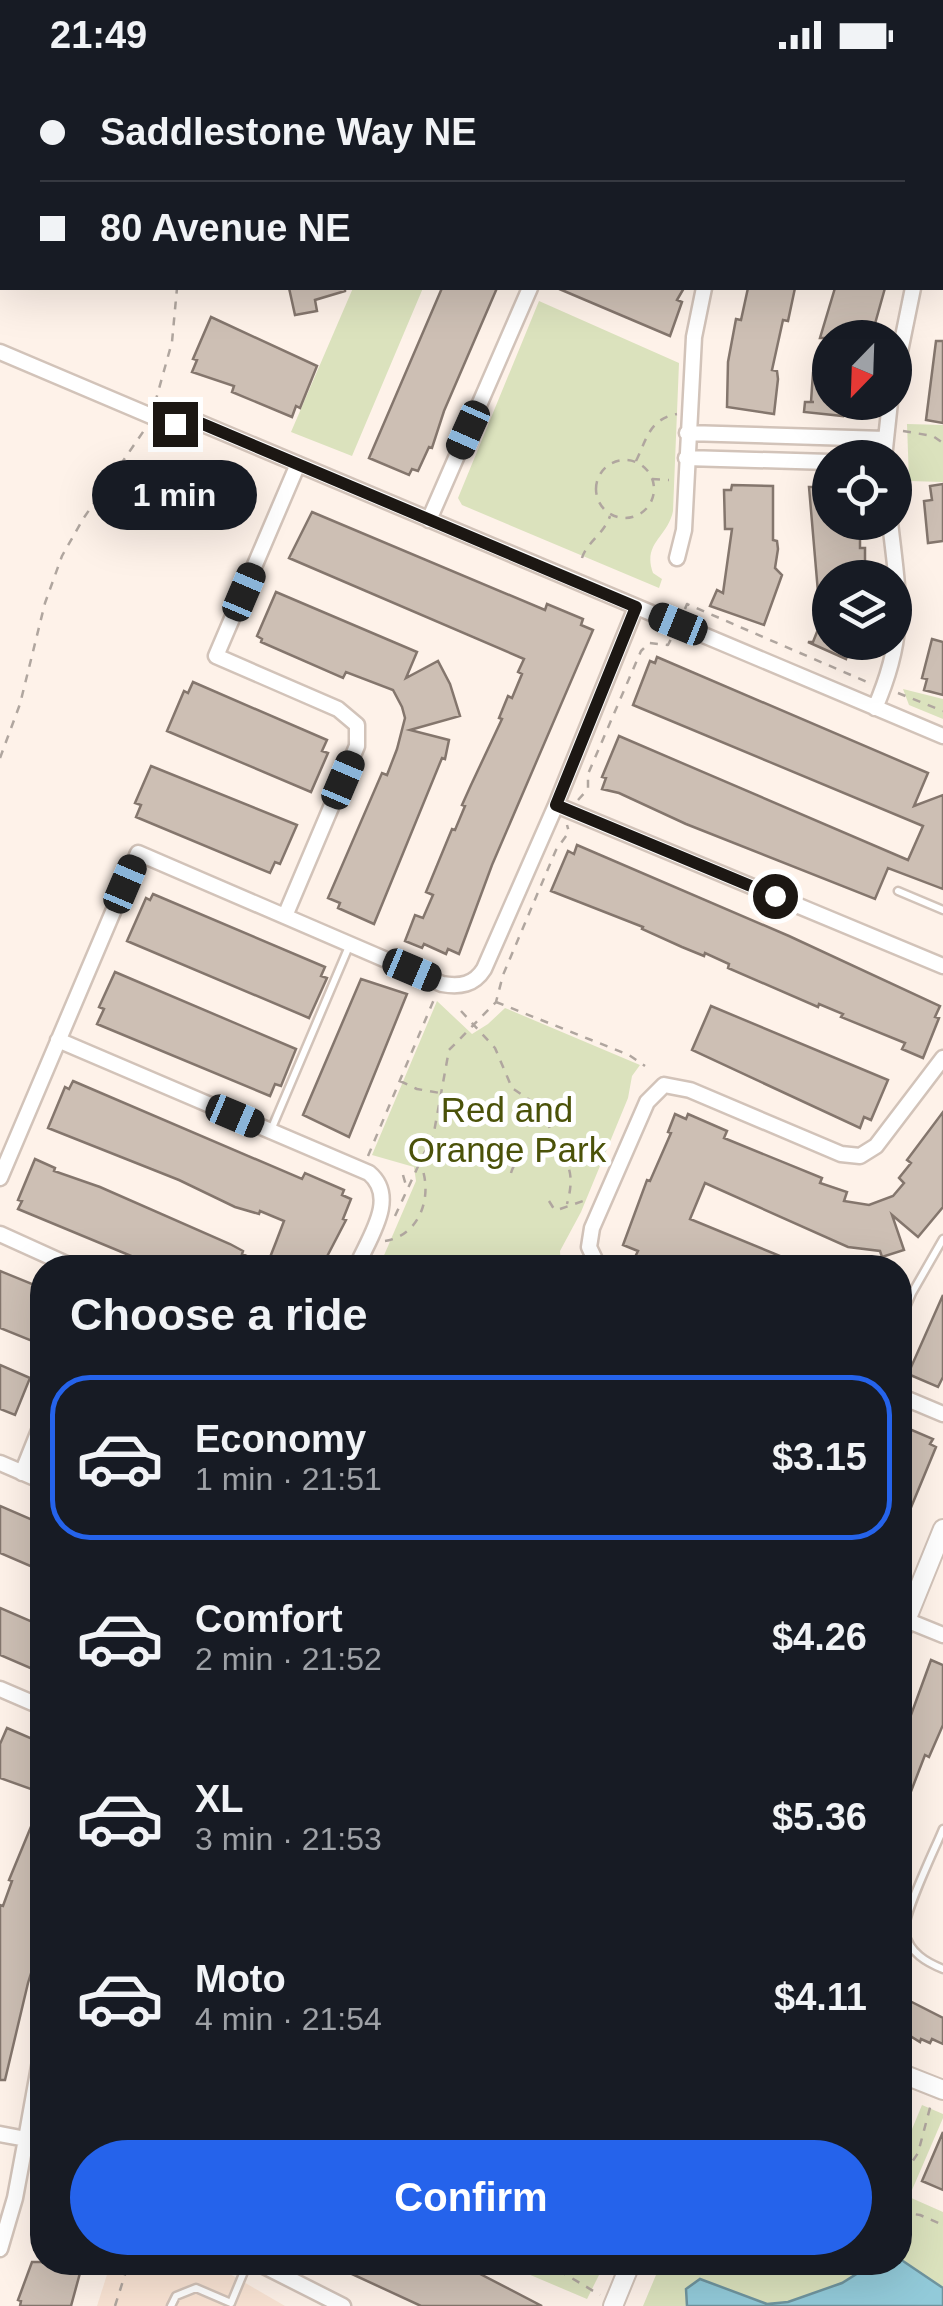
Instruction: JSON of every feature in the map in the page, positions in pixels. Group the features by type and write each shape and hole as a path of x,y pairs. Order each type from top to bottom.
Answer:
{"street":[{"path":"430,520 529,290"},
{"path":"677,558 684,530 694,338 704,290"},
{"path":"906,320 912,290"},
{"path":"7,355 151,416 175,424 198,422 943,736"},
{"path":"687,432 884,439 887,420"},
{"path":"686,458 812,462"},
{"path":"285,916 357,746 358,725 338,709 216,656 298,464"},
{"path":"875,708 891,668 900,622 892,540"},
{"path":"0,1178 138,852 442,984 458,986 473,982 484,969 556,805 636,607"},
{"path":"556,805 943,966"},
{"path":"58,1040 369,1173 384,1194 361,1255"},
{"path":"593,1255 589,1246 592,1228 647,1102 664,1085 690,1090 841,1154 860,1156 876,1146 943,1058"},
{"path":"0,1234 47,1255"},
{"path":"912,1401 943,1414"},
{"path":"22,1473 30,1453"},
{"path":"0,1464 30,1477"},
{"path":"912,1605 943,1529"},
{"path":"912,1629 943,1636"},
{"path":"0,1689 30,1702"},
{"path":"912,2081 937,2097"},
{"path":"0,2249 15,2198 30,2117"},
{"path":"0,2134 30,2140"},
{"path":"282,2275 343,2306"},
{"path":"613,2304 625,2275"}],"lane":[{"path":"898,891 943,910"},
{"path":"270,1131 350,944"},
{"path":"912,1293 943,1239"},
{"path":"912,1905 943,1830"},
{"path":"912,1945 920,1959 943,1969"},
{"path":"171,2306 176,2296 196,2288 230,2304 242,2275"}],"path":[{"path":"0,758 20,704 62,556 151,416 172,342 176,290"},
{"path":"635,462 652,426 664,416 688,413"},
{"path":"900,431 933,436 943,443"},
{"path":"616,462 635,462 651,479 653,495 643,512 625,518 611,514 597,499 601,472 616,462"},
{"path":"651,479 685,481"},
{"path":"582,558 586,548 606,529 611,514"},
{"path":"682,614 687,604 865,681"},
{"path":"582,793 588,790 588,774 641,651 649,643 668,646 673,635"},
{"path":"902,694 943,711"},
{"path":"391,1225 439,1117 450,1050 496,1002 503,975 556,850 569,832 567,825"},
{"path":"368,1157 436,996"},
{"path":"496,1002 629,1055 646,1066"},
{"path":"461,1011 498,1053 512,1088 546,1112 550,1121 546,1156 523,1155 510,1173"},
{"path":"400,1081 416,1089 441,1093"},
{"path":"550,1142 570,1166 572,1178 566,1204"},
{"path":"384,1241 404,1233 424,1206 426,1180 420,1164"},
{"path":"403,1176 408,1188 406,1196"},
{"path":"549,1201 557,1209 590,1199"},
{"path":"912,2162 937,2097"},
{"path":"912,2213 943,2225"},
{"path":"115,2306 125,2275"},
{"path":"566,2275 613,2304"}],"shaded area":[{"path":"107,2275 232,2275 285,2306 97,2306"}],"green space":[{"path":"352,290 422,290 352,456 291,432"},
{"path":"539,301 679,363 673,511 653,547 650,563 653,573 662,579 659,588 462,505 458,498"},
{"path":"907,424 943,425 943,482 912,481 912,440 908,440"},
{"path":"903,689 943,699 943,719 909,705"},
{"name":"Red and Orange Park","path":"437,1001 472,1034 505,1008 640,1065 632,1076 628,1098 560,1255 384,1255 416,1181 414,1167 372,1155"},
{"path":"922,2105 943,2114 912,2190 912,2129"},
{"path":"912,2198 943,2212 943,2306 643,2306 656,2275 912,2275"},
{"path":"530,2275 599,2275 587,2299"}],"water":[{"path":"912,2267 943,2288 943,2306 687,2306 686,2289 700,2279 767,2304 788,2302 855,2275 912,2275"}],"building":[{"path":"289,290 345,290 315,300 317,311 295,315"},
{"path":"441,290 496,290 432,448 429,447 418,471 412,469 409,475 369,458"},
{"path":"562,290 683,290 670,336"},
{"path":"748,290 795,290 772,370 777,371 778,379 774,414 727,407 728,362 736,319 741,320"},
{"path":"834,290 884,290 876,320 825,320"},
{"path":"211,317 317,366 300,408 296,406 292,417 232,392 234,386 192,372 197,360 193,359"},
{"path":"936,341 943,341 943,423 926,420"},
{"path":"812,388 812,413 804,412 805,402 811,402"},
{"path":"943,484 943,541 928,543 924,501 932,500 930,486"},
{"path":"732,485 773,486 773,540 777,541 778,549 775,568 782,575 764,625 710,606 717,590 723,593 732,529 725,529 724,490 731,490"},
{"path":"312,512 545,610 547,604 583,619 581,625 593,630 492,865 459,954 448,949 446,954 405,941 415,915 423,918 433,895 426,892 502,719 499,718 508,696 512,698 524,659 289,558"},
{"path":"814,540 860,540 860,548 865,548 865,560 815,560"},
{"path":"276,592 417,652 406,678 438,661 460,716 410,730 449,740 445,759 442,758 374,924 338,908 340,903 328,898 382,773 387,775 405,718 402,707 393,690 346,672 343,678 261,642 257,636"},
{"path":"932,639 943,642 943,695 924,690 927,679 922,678"},
{"path":"657,657 928,773 914,806 943,795 943,889 888,868 875,899 602,789 606,778 602,777 619,736 908,860 923,826 633,705 650,661 655,663"},
{"path":"193,682 327,740 322,751 328,753 311,792 167,731 184,691 188,693"},
{"path":"151,766 297,825 280,864 275,862 270,873 136,817 141,805 135,803"},
{"path":"577,845 940,1006 923,1058 902,1049 905,1043 841,1017 843,1014 819,1004 818,1007 728,968 729,964 705,953 704,956 551,891 568,851 574,854"},
{"path":"153,894 325,967 321,976 327,978 309,1018 127,941 146,898 150,900"},
{"path":"115,972 296,1049 281,1086 275,1084 270,1096 97,1024 104,1009 99,1007"},
{"path":"361,979 407,994 349,1137 303,1115"},
{"path":"711,1006 888,1080 871,1120 864,1117 860,1128 692,1050"},
{"path":"73,1081 302,1179 305,1173 344,1190 342,1195 351,1199 343,1219 346,1220 328,1255 271,1255 284,1221 260,1211 259,1214 235,1207 179,1180 48,1128 65,1087 69,1089"},
{"path":"943,1112 943,1207 918,1237 892,1215 904,1250 888,1255 848,1247 705,1183 690,1219 777,1255 636,1255 638,1251 623,1245 647,1180 650,1181 671,1133 668,1132 675,1114 686,1119 688,1114 727,1131 724,1138 822,1178 820,1183 847,1192 844,1201 869,1205 893,1196 904,1183 899,1178 911,1163 907,1160"},
{"path":"35,1159 55,1168 54,1171 230,1244 242,1254 129,1255 18,1209 22,1201 18,1200"},
{"path":"0,1271 30,1283 30,1340 0,1328"},
{"path":"943,1295 943,1377 938,1387 912,1376 912,1365"},
{"path":"0,1365 30,1378 15,1415 0,1409"},
{"path":"912,1430 933,1439 930,1444 936,1447 912,1505"},
{"path":"0,1506 30,1519 30,1566 0,1553"},
{"path":"0,1608 30,1621 30,1668 0,1655"},
{"path":"931,1660 943,1665 943,1725 929,1757 925,1755 912,1789 912,1712"},
{"path":"7,1728 30,1738 30,1789 0,1778 0,1744"},
{"path":"30,1829 30,1977 5,2080 0,2080 0,1905 3,1906 12,1881 9,1880"},
{"path":"912,2002 943,2018 943,2044 932,2039 930,2043 921,2039 920,2042 912,2037"},
{"path":"943,2132 943,2190 922,2181"},
{"path":"30,2267 30,2275 79,2275 71,2306 20,2306 18,2300"},
{"path":"354,2275 482,2275 542,2306 421,2306"}],"route":[{"path":"175,424 198,422 636,607 556,805 775,896"}]}
